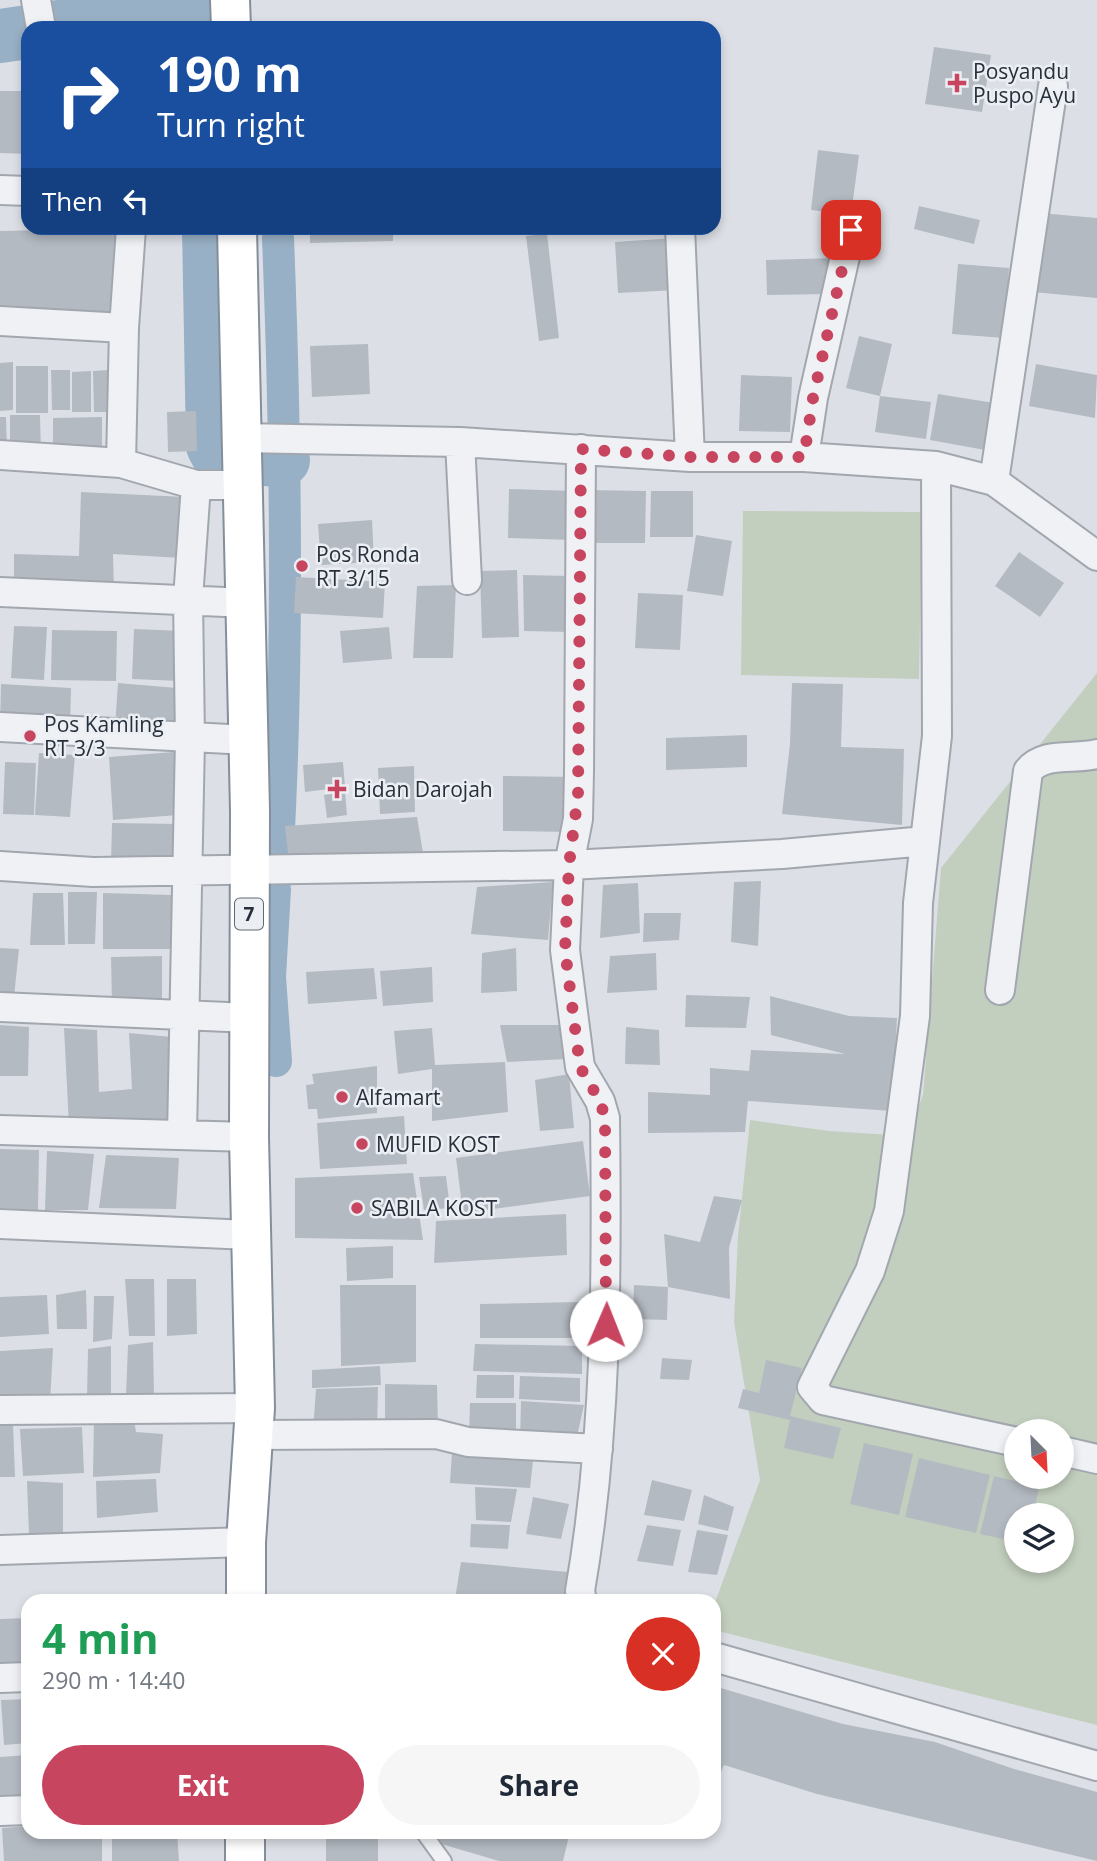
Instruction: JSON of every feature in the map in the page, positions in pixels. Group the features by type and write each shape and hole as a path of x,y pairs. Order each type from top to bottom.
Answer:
{"highway":[{"path":"230,0 231,21"},
{"name":"7","path":"238,235 257,438 244,485 254,1422 246,1542 246,1594"},
{"path":"245,1839 245,1861"}],"street":[{"path":"994,481 1053,86"},
{"path":"0,190 21,191"},
{"path":"804,457 813,398 851,230"},
{"path":"121,463 124,328 131,235"},
{"path":"680,235 690,457"},
{"path":"0,321 124,328"},
{"path":"257,438 460,442 690,457 804,457 936,466 994,481 1097,556"},
{"path":"460,442 467,580"},
{"path":"581,449 578,818 569,865 565,950 580,1067 600,1101 605,1118 606,1325 598,1449 581,1594"},
{"path":"0,455 121,463 196,485 244,485"},
{"path":"936,466 937,736 918,903 915,1016 890,1211 870,1271 812,1387 823,1400 1004,1438"},
{"path":"182,1135 190,739 188,599 196,485"},
{"path":"0,592 247,603"},
{"path":"0,727 248,740"},
{"path":"1000,990 1028,771 1035,762 1047,759 1097,754"},
{"path":"0,866 93,872 248,867 569,865 782,854 925,841"},
{"path":"0,1007 250,1018"},
{"path":"0,1130 249,1137"},
{"path":"0,1224 250,1235"},
{"path":"0,1410 254,1422 436,1434 468,1442 598,1449"},
{"path":"1074,1454 1097,1459"},
{"path":"0,1550 246,1542"},
{"path":"721,1659 1097,1766"},
{"path":"0,1678 21,1677"},
{"path":"0,1811 21,1810"}],"lane":[{"path":"428,1839 444,1861"}],"green space":[{"path":"743,511 922,512 919,679 741,675"},
{"path":"1097,673 1097,1725 721,1632 721,1594 718,1594 760,1480 734,1322 738,1236 750,1120 829,1131 907,1136 923,1095 941,868"}],"building":[{"path":"934,47 991,55 982,112 925,104"},
{"path":"0,91 21,91 21,154 0,153"},
{"path":"818,150 859,155 851,215 811,210"},
{"path":"919,206 980,220 974,244 914,229"},
{"path":"1040,213 1097,218 1097,298 1033,292"},
{"path":"0,231 21,231 21,235 116,235 111,322 0,317"},
{"path":"310,235 393,235 393,241 310,243"},
{"path":"547,235 559,338 539,341 526,236"},
{"path":"675,238 678,290 618,293 615,242"},
{"path":"834,258 828,294 767,295 766,260"},
{"path":"958,264 1009,268 1004,338 952,334"},
{"path":"859,336 892,344 880,396 846,388"},
{"path":"368,344 370,394 312,397 310,346"},
{"path":"13,362 13,410 0,411 0,363"},
{"path":"1036,364 1097,375 1095,418 1029,406"},
{"path":"16,366 48,366 48,413 16,413"},
{"path":"51,370 70,370 70,410 52,410"},
{"path":"108,370 108,412 94,412 93,371"},
{"path":"91,371 91,412 72,412 72,372"},
{"path":"741,375 792,377 790,432 739,431"},
{"path":"938,394 994,403 985,450 930,440"},
{"path":"880,396 931,402 926,439 875,432"},
{"path":"196,411 197,451 168,452 167,412"},
{"path":"10,415 40,415 41,454 10,452"},
{"path":"0,417 6,417 7,453 0,452"},
{"path":"102,417 102,449 53,450 53,418"},
{"path":"509,489 576,491 573,540 508,538"},
{"path":"587,490 646,491 645,543 587,543"},
{"path":"651,491 693,491 693,537 650,537"},
{"path":"81,492 185,497 181,558 113,554 114,592 14,589 14,554 79,556"},
{"path":"372,520 374,562 321,565 318,524"},
{"path":"696,535 732,541 723,596 687,591"},
{"path":"1019,552 1064,583 1040,617 995,586"},
{"path":"517,570 519,637 482,638 480,571"},
{"path":"523,575 571,576 570,632 524,631"},
{"path":"296,577 385,582 383,618 294,613"},
{"path":"456,585 453,658 413,658 417,586"},
{"path":"638,593 683,595 680,650 635,648"},
{"path":"14,626 47,627 44,680 11,678"},
{"path":"389,627 392,659 343,663 340,631"},
{"path":"134,629 183,631 180,681 132,679"},
{"path":"52,630 117,631 116,681 51,680"},
{"path":"118,683 177,688 174,728 115,726"},
{"path":"792,683 843,684 841,747 904,749 902,825 782,814 790,744"},
{"path":"1,684 71,688 70,726 0,726"},
{"path":"747,735 747,767 666,770 666,738"},
{"path":"174,752 178,815 113,820 109,757"},
{"path":"39,753 75,755 70,817 35,815"},
{"path":"5,762 36,763 34,815 3,814"},
{"path":"343,762 345,787 305,792 303,765"},
{"path":"414,766 415,812 380,814 378,768"},
{"path":"503,776 575,777 574,832 503,831"},
{"path":"345,792 347,815 327,818 324,795"},
{"path":"417,817 423,853 289,862 285,826"},
{"path":"112,823 179,824 178,863 111,862"},
{"path":"761,881 758,946 731,942 734,882"},
{"path":"553,882 548,940 471,934 477,887"},
{"path":"638,883 640,933 600,938 603,885"},
{"path":"68,892 97,892 95,944 68,944"},
{"path":"33,893 63,893 65,945 30,945"},
{"path":"103,893 172,895 171,949 103,949"},
{"path":"644,913 681,913 679,940 643,942"},
{"path":"0,948 19,949 14,997 0,996"},
{"path":"516,948 517,991 481,993 482,953"},
{"path":"656,953 657,990 607,993 610,956"},
{"path":"162,956 162,1006 112,1007 111,957"},
{"path":"432,967 433,1002 383,1006 380,971"},
{"path":"374,968 377,999 308,1004 306,972"},
{"path":"686,995 750,997 746,1028 685,1027"},
{"path":"770,996 849,1016 897,1018 892,1111 748,1101 745,1132 648,1133 648,1092 710,1095 710,1068 749,1071 751,1050 845,1054 771,1035"},
{"path":"0,1025 29,1027 28,1076 0,1076"},
{"path":"500,1025 567,1025 566,1059 507,1062"},
{"path":"626,1027 659,1030 660,1065 625,1064"},
{"path":"64,1028 97,1030 99,1092 132,1089 129,1033 172,1037 171,1123 69,1126"},
{"path":"432,1028 435,1065 505,1062 508,1112 432,1121 432,1069 398,1074 394,1031"},
{"name":"Alfamart","path":"377,1066 377,1113 318,1119 317,1109 308,1109 306,1085 314,1084 312,1074"},
{"path":"569,1074 574,1128 540,1131 535,1080"},
{"name":"MUFID KOST","path":"404,1116 407,1164 320,1169 317,1123"},
{"path":"583,1141 590,1196 463,1213 456,1158"},
{"path":"0,1149 39,1150 38,1211 0,1208"},
{"path":"47,1151 94,1154 88,1210 45,1210"},
{"path":"106,1155 179,1158 176,1209 99,1208"},
{"name":"SABILA KOST","path":"413,1173 423,1240 295,1238 295,1178"},
{"path":"446,1176 450,1208 424,1210 419,1177"},
{"path":"714,1196 742,1200 729,1248 730,1299 668,1287 664,1234 700,1242"},
{"path":"566,1214 567,1255 434,1263 436,1221"},
{"path":"393,1246 393,1278 347,1281 346,1248"},
{"path":"125,1279 154,1279 155,1336 129,1336"},
{"path":"167,1279 196,1279 197,1334 167,1336"},
{"path":"340,1285 416,1285 416,1362 341,1366"},
{"path":"634,1285 668,1287 667,1320 633,1319"},
{"path":"86,1290 87,1329 57,1329 56,1295"},
{"path":"47,1295 49,1334 0,1337 0,1297"},
{"path":"94,1296 114,1296 112,1339 93,1342"},
{"path":"579,1302 576,1338 480,1338 480,1304"},
{"path":"153,1342 154,1396 126,1396 128,1345"},
{"path":"475,1344 582,1346 582,1374 473,1371"},
{"path":"111,1346 111,1396 87,1398 88,1349"},
{"path":"53,1348 50,1403 0,1406 0,1351"},
{"path":"662,1358 692,1360 689,1380 660,1379"},
{"path":"766,1360 802,1368 790,1416 841,1428 833,1459 784,1448 790,1420 738,1408 743,1389 759,1393"},
{"path":"380,1366 381,1385 312,1388 312,1370"},
{"path":"477,1375 514,1375 514,1398 476,1398"},
{"path":"520,1376 580,1378 580,1402 519,1399"},
{"path":"385,1384 437,1385 438,1427 385,1429"},
{"path":"378,1387 377,1431 313,1431 316,1389"},
{"path":"521,1401 584,1405 575,1445 520,1441"},
{"path":"470,1403 516,1403 516,1435 469,1434"},
{"path":"94,1417 134,1420 136,1432 163,1434 160,1473 93,1477"},
{"path":"13,1423 15,1477 0,1477 0,1425"},
{"path":"82,1427 84,1473 23,1476 20,1429"},
{"path":"864,1443 913,1454 899,1515 850,1504"},
{"path":"452,1452 533,1461 530,1488 450,1483"},
{"path":"919,1458 990,1475 976,1533 905,1517"},
{"path":"994,1476 1004,1478 1004,1489 1039,1489 1036,1503 1004,1503 1004,1539 980,1534"},
{"path":"156,1479 158,1512 97,1518 96,1481"},
{"path":"652,1480 692,1490 684,1521 644,1515"},
{"path":"27,1481 63,1483 63,1533 29,1535"},
{"path":"475,1487 517,1489 511,1522 476,1520"},
{"path":"704,1495 734,1507 728,1531 698,1524"},
{"path":"533,1497 569,1504 561,1539 526,1534"},
{"path":"471,1524 510,1525 508,1549 470,1547"},
{"path":"647,1525 681,1530 673,1566 637,1561"},
{"path":"697,1530 728,1535 717,1575 688,1572"},
{"path":"461,1562 579,1573 574,1594 456,1594"},
{"path":"21,1618 21,1670 0,1670 0,1619"},
{"path":"721,1688 843,1724 935,1742 1014,1769 1097,1792 1097,1861 817,1794 724,1765 721,1772"},
{"path":"21,1699 21,1744 4,1745 1,1700"},
{"path":"21,1756 21,1804 0,1805 0,1757"},
{"path":"21,1827 21,1839 102,1839 102,1861 4,1861 2,1828"},
{"path":"112,1839 177,1839 179,1861 112,1861"},
{"path":"326,1839 378,1839 378,1861 326,1861"},
{"path":"439,1839 568,1839 563,1861 499,1861 438,1843"}],"waterway":[{"path":"99,21 174,10 195,21"},
{"path":"0,36 21,33"},
{"path":"209,235 213,446 219,457 228,458"},
{"path":"278,238 285,544 284,697 278,849"},
{"path":"264,459 283,460"},
{"path":"275,889 270,977 276,1061"}],"place":[{"name":"Posyandu Puspo Ayu","path":"957,83"},
{"name":"Pos Ronda RT 3/15","path":"302,566"},
{"name":"Pos Kamling RT 3/3","path":"30,736"},
{"name":"Bidan Darojah","path":"337,789"},
{"name":"Alfamart","path":"342,1097"},
{"name":"MUFID KOST","path":"362,1144"},
{"name":"SABILA KOST","path":"357,1208"}],"route":[{"path":"606,1325 605,1118 600,1101 580,1067 565,950 569,865 578,818 581,449 690,457 804,457 813,398 851,230"}]}
